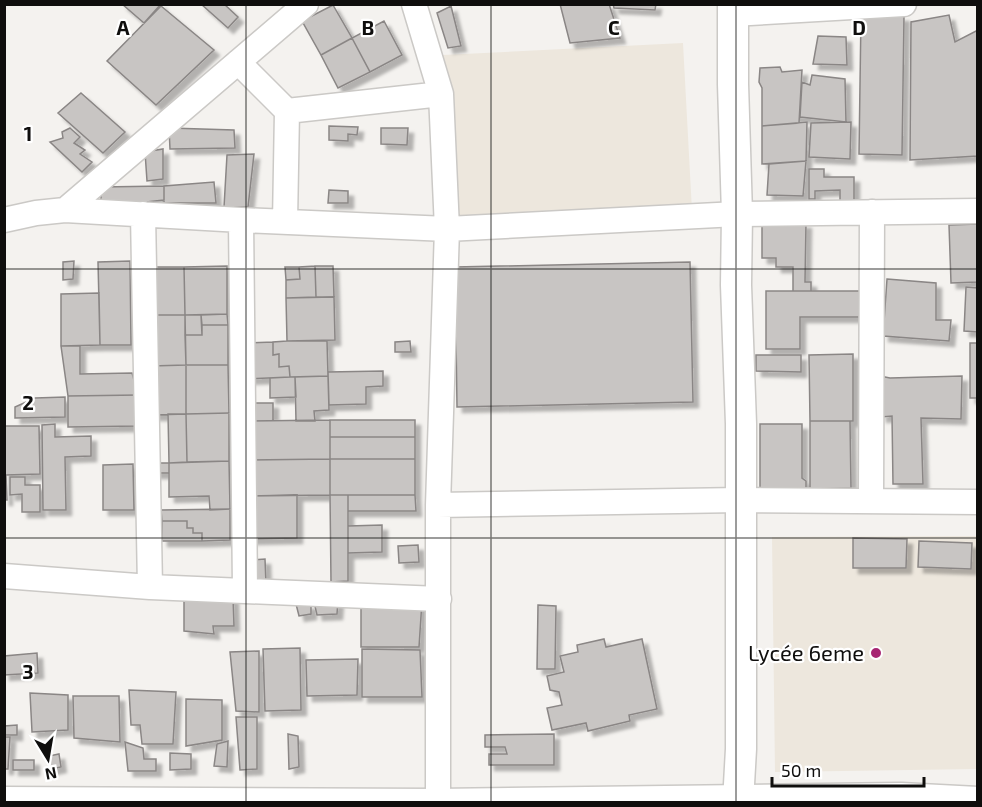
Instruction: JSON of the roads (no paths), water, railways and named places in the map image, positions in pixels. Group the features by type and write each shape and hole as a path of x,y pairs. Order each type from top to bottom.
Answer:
{"street":[{"path":"65,210 306,4"},
{"path":"414,4 441,94 447,229 438,505 438,802"},
{"path":"738,800 741,749 741,424 736,285 733,9 904,4"},
{"path":"238,62 286,111 285,222"},
{"path":"286,111 441,94"},
{"path":"4,220 65,210 447,229 737,214 978,211"},
{"path":"871,501 872,212"},
{"path":"143,214 150,587"},
{"path":"241,220 245,590"},
{"path":"438,505 740,500 978,502"},
{"path":"4,576 150,587 439,598"},
{"path":"4,799 438,802 978,799"}],"place":[{"name":"Lycée 6eme","path":"876,653"}]}
